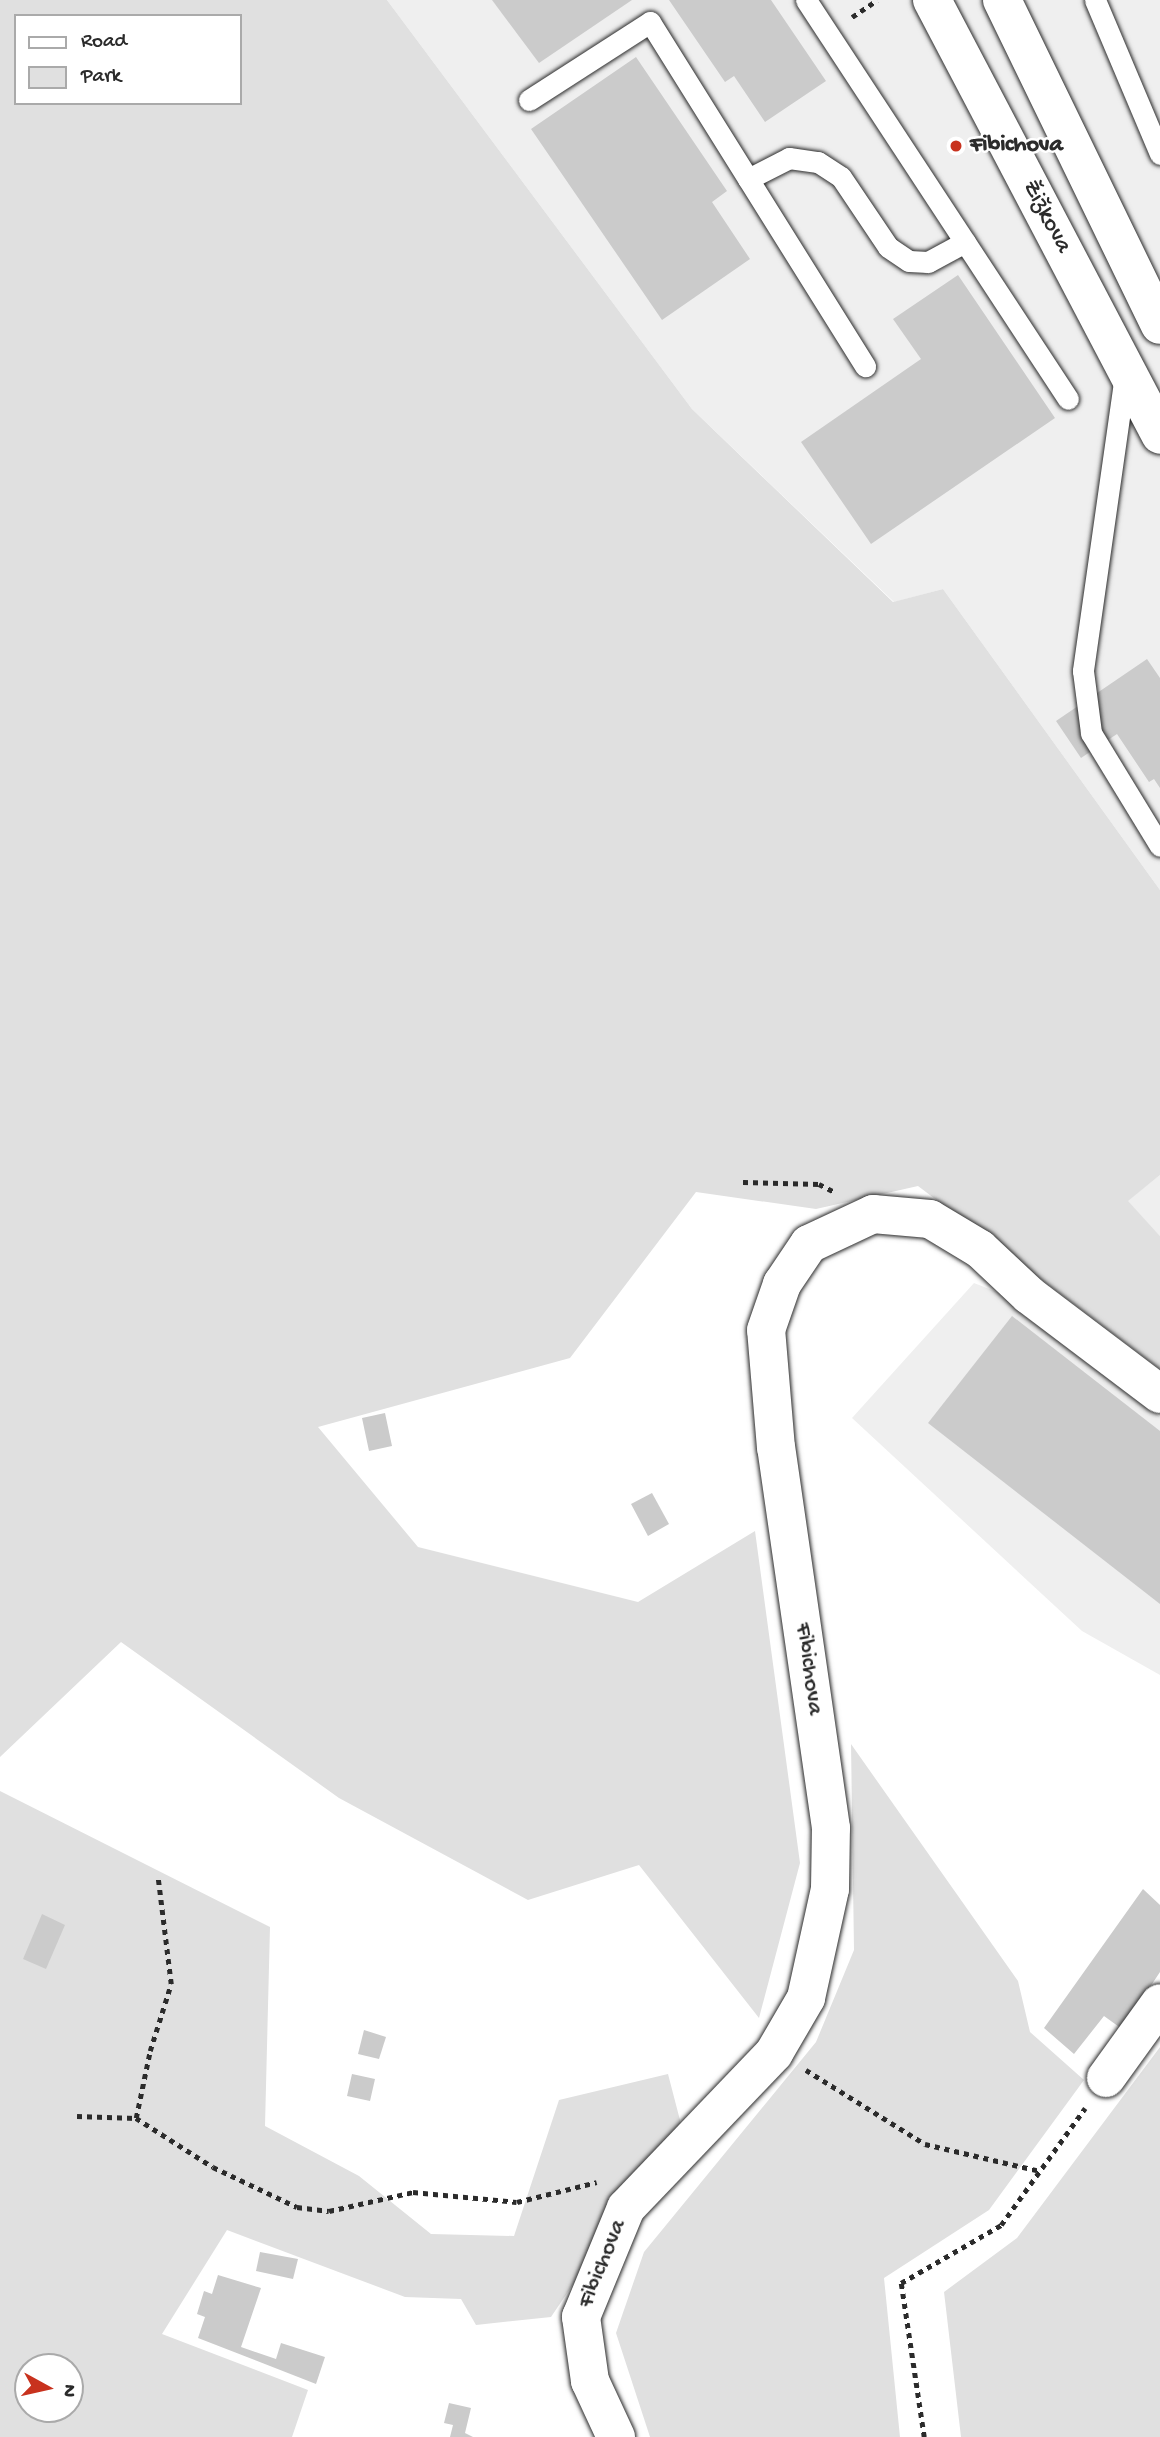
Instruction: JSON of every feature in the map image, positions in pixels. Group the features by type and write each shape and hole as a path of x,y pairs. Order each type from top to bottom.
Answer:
{"street":[{"name":"Žižkova","path":"932,0 1160,435"},
{"path":"1002,0 1160,325"},
{"path":"873,1214 930,1219 980,1249 1029,1295 1160,1394"},
{"name":"Fibichova","path":"615,2437 590,2381 581,2317 626,2208 774,2053 806,1998 830,1889 831,1829 776,1448 766,1330 782,1284 809,1244 873,1214"},
{"path":"1106,2078 1160,2003"}],"lane":[{"path":"806,0 1068,399"},
{"path":"1095,0 1160,154"},
{"path":"529,100 650,22 865,366"},
{"path":"748,179 789,158 818,162 841,177 888,247 909,261 928,262 965,243"},
{"path":"1126,370 1083,671 1091,733 1160,846"}],"path":[{"path":"845,21 877,0"},
{"path":"743,1182 819,1184 873,1214"},
{"path":"136,2118 150,2051 171,1984 158,1878"},
{"path":"774,2053 836,2085 925,2144 1040,2171"},
{"path":"924,2437 901,2283 1001,2225 1106,2078"},
{"path":"78,2116 136,2118 212,2167 297,2207 330,2211 413,2192 517,2202 597,2182 607,2174"}],"shaded area":[{"path":"387,0 1160,0 1160,890 943,589 894,602 692,409"},
{"path":"1160,1175 1160,1236 1127,1201"},
{"path":"974,1283 1007,1296 1160,1417 1160,1675 1082,1631 852,1418"}],"green space":[{"path":"0,0 387,0 692,409 893,602 943,589 1160,890 1160,1175 1128,1201 1160,1236 1160,1369 918,1186 816,1209 696,1192 570,1358 318,1427 418,1547 638,1602 755,1531 800,1863 759,2018 639,1865 528,1900 339,1798 121,1642 0,1757"},
{"path":"851,1744 1018,1981 1030,2032 1084,2080 989,2210 884,2278 900,2437 650,2437 616,2333 644,2252 816,2042 854,1950"},
{"path":"0,1791 270,1927 265,2126 359,2176 431,2234 514,2236 559,2100 668,2074 681,2124 551,2317 476,2325 461,2299 405,2297 227,2230 162,2334 308,2390 292,2437 0,2437"},
{"path":"1160,2047 1160,2437 961,2437 944,2292 1017,2238"}],"building":[{"path":"492,0 632,0 539,63"},
{"path":"669,0 771,0 826,81 765,122 734,76 725,82"},
{"path":"636,57 727,191 712,202 750,259 662,320 531,129"},
{"path":"958,275 1055,418 871,544 801,442 921,359 893,319"},
{"path":"1147,659 1160,678 1160,788 1154,779 1149,782 1117,734 1081,758 1056,721"},
{"path":"1012,1316 1160,1431 1160,1604 928,1423"},
{"path":"385,1413 392,1446 369,1451 362,1418"},
{"path":"652,1493 669,1524 648,1536 631,1504"},
{"path":"1143,1889 1160,1905 1160,1972 1122,2029 1104,2016 1074,2054 1044,2028"},
{"path":"42,1914 65,1925 46,1969 23,1959"},
{"path":"364,2030 386,2037 379,2059 358,2054"},
{"path":"352,2074 375,2079 370,2101 347,2096"},
{"path":"260,2252 298,2259 293,2279 256,2271"},
{"path":"218,2275 261,2288 241,2347 276,2359 281,2343 325,2357 316,2384 198,2338 205,2317 197,2314 204,2291 212,2294"},
{"path":"449,2403 471,2408 465,2433 473,2437 450,2437 453,2425 444,2423"}],"place":[{"name":"Fibichova","path":"956,146"}]}
